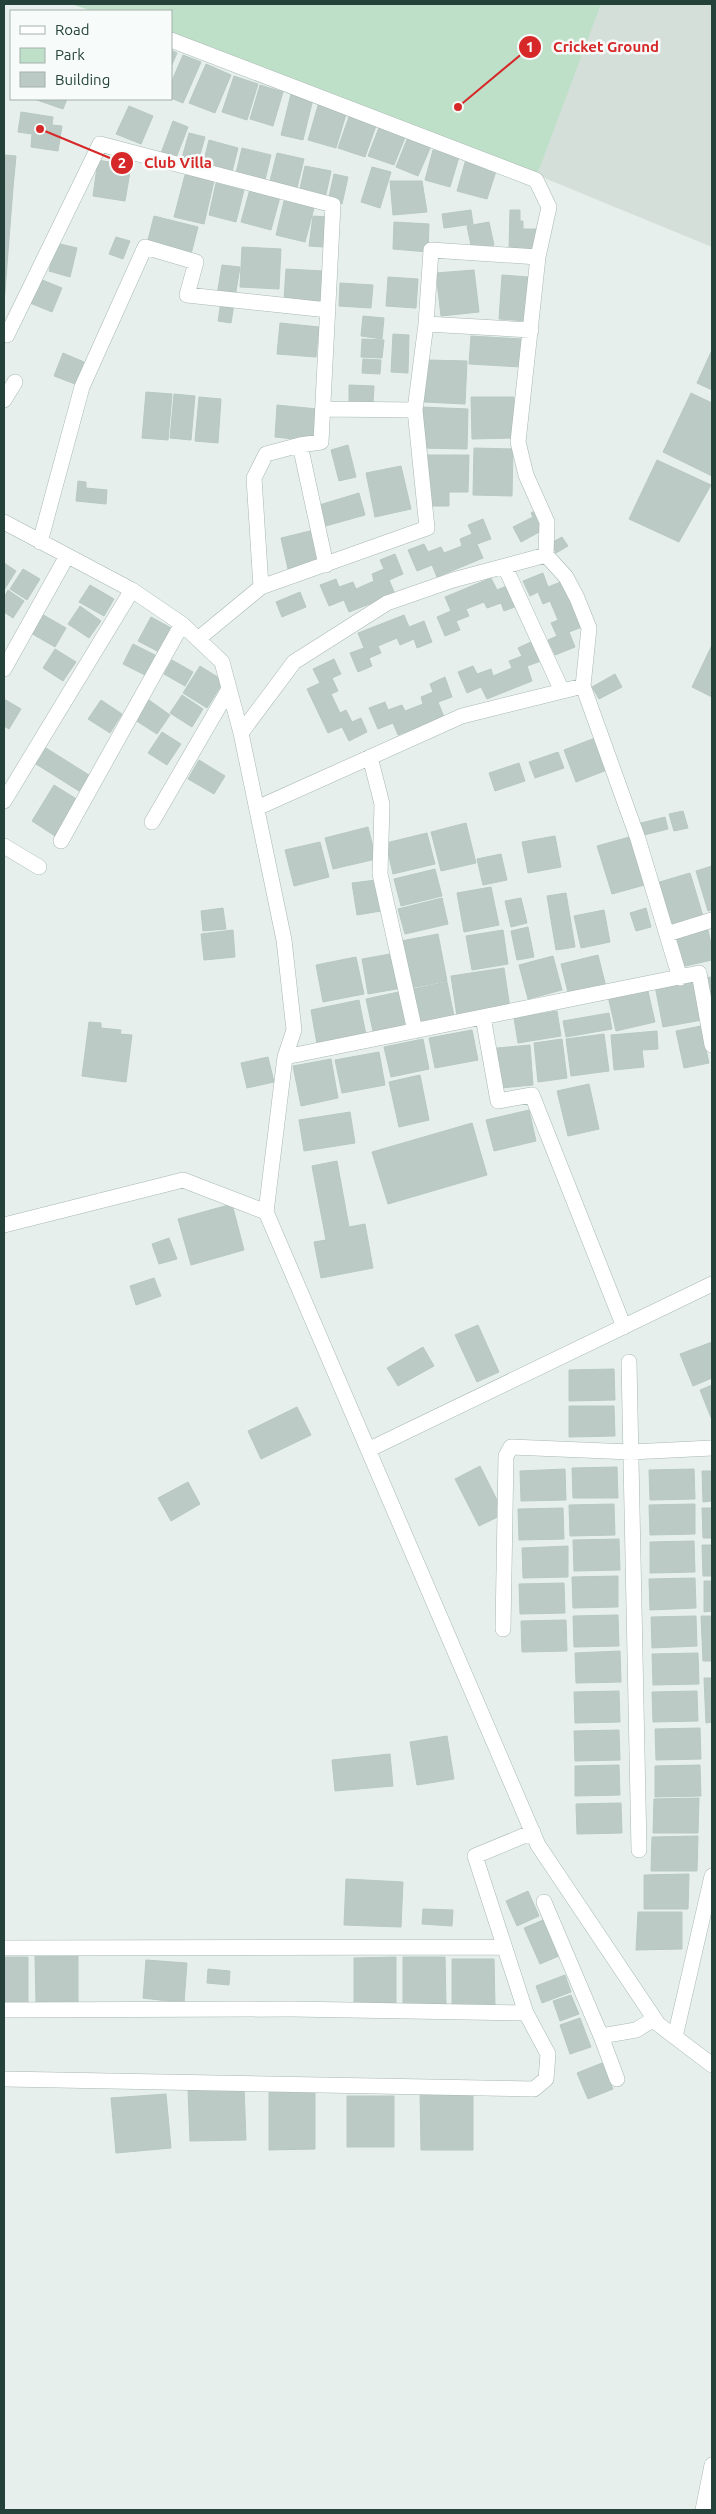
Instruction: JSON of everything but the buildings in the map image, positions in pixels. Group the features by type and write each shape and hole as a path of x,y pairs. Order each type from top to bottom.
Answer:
{"street":[{"path":"172,40 536,180 549,207 538,257 518,442 526,475 547,522 546,556 566,577 589,628 583,686 638,839 680,978"},
{"path":"7,335 100,144 333,205 321,442 300,444 266,454 254,478 261,587"},
{"path":"40,542 82,387 145,247 196,262 187,295 328,310"},
{"path":"198,639 261,587 427,528 415,410 426,324 432,250 538,257"},
{"path":"426,324 531,330"},
{"path":"4,400 14,382"},
{"path":"323,409 415,410"},
{"path":"300,444 326,565"},
{"path":"6,529 40,542 132,590 182,624 222,662 241,733 284,940 294,1030 285,1057 266,1212 370,1449 538,1845 654,2019 712,2065"},
{"path":"4,668 67,556"},
{"path":"241,733 294,662 380,608 453,580 546,556"},
{"path":"505,567 562,691"},
{"path":"4,801 132,590"},
{"path":"61,841 182,624"},
{"path":"257,808 462,716 583,686"},
{"path":"152,822 229,689"},
{"path":"370,757 382,804 380,874 415,1031"},
{"path":"4,846 39,867"},
{"path":"667,934 712,920"},
{"path":"285,1057 706,972 712,1045"},
{"path":"483,1017 498,1100 532,1095 624,1327"},
{"path":"4,1225 183,1180 266,1212"},
{"path":"370,1449 624,1327 711,1288"},
{"path":"629,1362 639,1850"},
{"path":"503,1629 506,1456 511,1447 631,1452 712,1448"},
{"path":"4,2079 534,2089 546,2079 548,2054 526,2013 503,1948 475,1856 533,1832"},
{"path":"675,2037 712,1876"},
{"path":"544,1902 601,2036 617,2079"},
{"path":"4,1948 503,1948"},
{"path":"4,2010 291,2010 526,2013"},
{"path":"601,2036 636,2030 654,2019"},
{"path":"703,2510 712,2465"}],"shaded area":[{"path":"135,4 712,4 712,247 537,175 172,10 132,10"}],"green space":[{"path":"71,4 601,4 537,175 172,40 172,10 89,10"}],"place":[{"name":"Cricket Ground","path":"458,107"},
{"name":"Club Villa","path":"40,129"}]}
